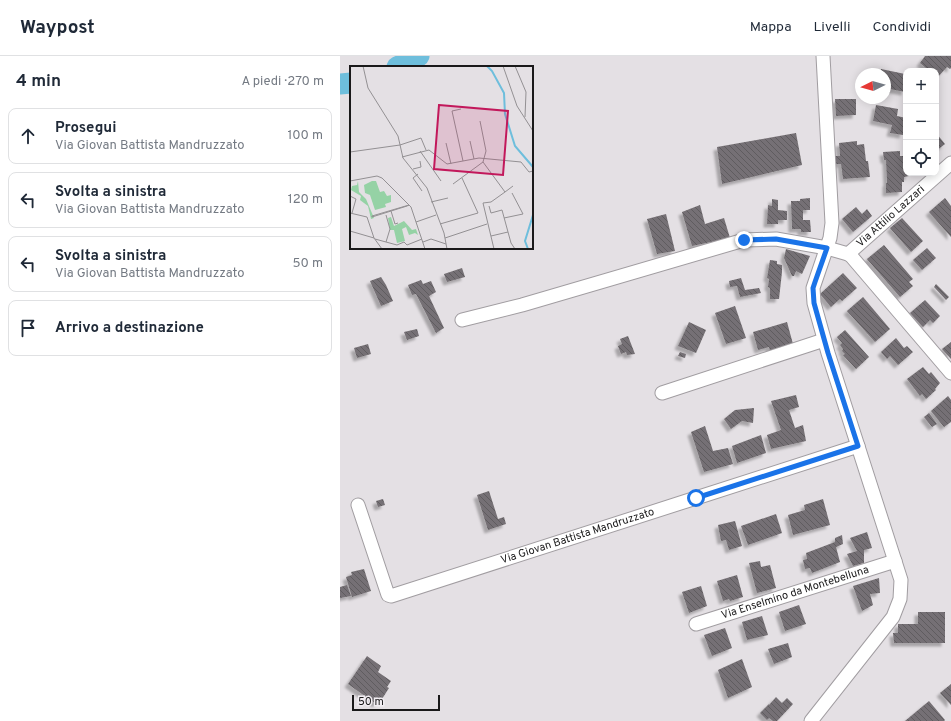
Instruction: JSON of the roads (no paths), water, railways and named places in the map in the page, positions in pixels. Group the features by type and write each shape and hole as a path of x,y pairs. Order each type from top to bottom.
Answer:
{"street":[{"path":"811,721 893,617 900,599 901,580 824,340 814,303 813,288 827,248 832,218 824,56"},
{"name":"Via Attilio Lazzari","path":"848,254 951,163"},
{"path":"462,320 522,305 744,240 776,239 827,248 851,256 951,373"},
{"path":"662,393 824,340"},
{"name":"Via Giovan Battista Mandruzzato","path":"358,505 388,595 391,596 858,446"},
{"name":"Via Enselmino da Montebelluna","path":"696,624 895,561"}],"waterway":[{"path":"399,66 419,56"},
{"path":"340,84 350,83"}]}
